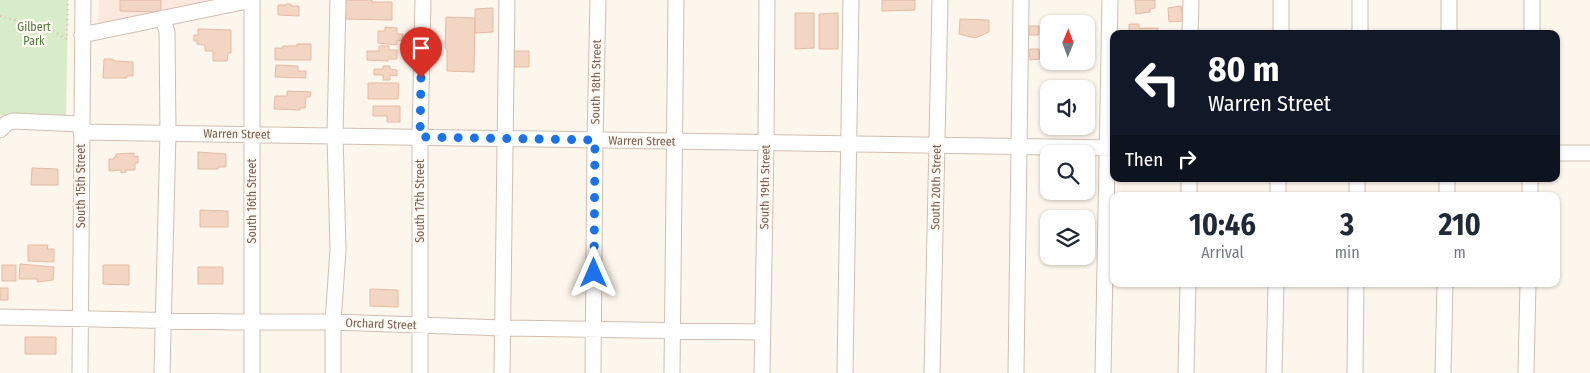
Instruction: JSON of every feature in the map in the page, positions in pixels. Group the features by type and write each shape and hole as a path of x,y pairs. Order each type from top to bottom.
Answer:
{"street":[{"name":"South 15th Street","path":"80,373 83,0"},
{"path":"82,35 252,0"},
{"name":"South 16th Street","path":"252,0 252,373"},
{"path":"334,373 334,322 338,250 335,135 338,0"},
{"name":"South 17th Street","path":"420,373 420,137 423,0"},
{"path":"502,373 507,0"},
{"name":"South 18th Street","path":"593,373 598,0"},
{"path":"672,373 676,0"},
{"name":"South 19th Street","path":"762,373 767,0"},
{"path":"845,373 851,0"},
{"name":"South 20th Street","path":"932,373 940,0"},
{"path":"1016,373 1020,146 1020,0"},
{"path":"1103,373 1110,148 1110,0"},
{"path":"1190,0 1190,30"},
{"path":"1280,30 1281,0"},
{"path":"1360,0 1360,30"},
{"path":"1449,0 1449,30"},
{"path":"1532,0 1532,30"},
{"path":"162,373 168,133 167,32 163,18"},
{"name":"Warren Street","path":"0,130 7,123 13,121 81,128 168,133 1110,148"},
{"path":"1560,153 1590,153"},
{"path":"1186,373 1188,287"},
{"path":"1274,373 1276,287"},
{"path":"1355,373 1356,287"},
{"path":"1444,373 1445,287"},
{"path":"1526,373 1528,287"},
{"name":"Orchard Street","path":"0,317 334,322 503,328 762,332"}],"path":[{"path":"0,16 53,31 67,39 68,0"}],"shaded area":[{"path":"99,0 237,0 98,28"}],"green space":[{"name":"Gilbert Park","path":"0,0 68,0 66,118 0,115"}],"building":[{"path":"120,0 161,0 161,12 120,11"},
{"path":"342,0 392,2 392,20 342,19"},
{"path":"882,0 915,0 915,10 882,11"},
{"path":"1135,0 1155,0 1155,8 1150,9 1150,12 1136,14"},
{"path":"278,5 299,6 299,16 278,15"},
{"path":"1181,6 1183,21 1169,22 1168,8"},
{"path":"493,8 493,32 475,33 475,9"},
{"path":"795,13 814,13 814,48 795,49"},
{"path":"838,13 838,49 819,49 819,14"},
{"path":"446,17 475,18 474,72 447,71 447,50 445,48"},
{"path":"960,19 989,20 989,32 975,38 959,34"},
{"path":"1129,24 1139,24 1139,28 1158,28 1158,30 1129,30"},
{"path":"1029,26 1039,26 1039,35 1029,35"},
{"path":"385,27 397,28 397,34 403,34 402,41 397,40 397,45 378,43 378,31 385,31"},
{"path":"198,29 231,30 231,53 228,53 227,61 213,61 213,51 205,51 205,45 197,44 197,41 194,41 194,35 198,35"},
{"path":"297,44 311,44 311,60 275,60 275,48 297,46"},
{"path":"379,46 389,46 389,50 397,50 397,59 388,59 388,61 367,60 367,51 379,51"},
{"path":"1029,49 1039,49 1040,59 1030,60"},
{"path":"514,51 529,51 529,67 514,67"},
{"path":"104,59 133,62 133,76 127,76 127,78 103,78"},
{"path":"276,65 298,66 298,71 306,71 306,78 275,77"},
{"path":"383,66 390,66 390,69 397,70 397,76 390,75 390,80 383,80 383,75 374,75 374,69 383,69"},
{"path":"368,83 399,83 398,99 368,99"},
{"path":"287,91 311,92 310,97 306,97 305,108 300,108 300,110 274,109 275,96 287,96"},
{"path":"373,106 400,106 400,122 387,122 387,116 373,116"},
{"path":"198,152 226,154 226,167 198,169"},
{"path":"134,153 134,157 138,156 135,170 125,170 126,172 121,173 121,170 109,171 109,159 114,159 116,154"},
{"path":"32,168 58,169 58,185 31,185"},
{"path":"200,210 228,211 228,227 200,227"},
{"path":"28,245 48,245 47,249 54,249 54,262 28,261"},
{"path":"20,264 54,267 53,280 37,282 37,279 19,279"},
{"path":"2,265 16,265 16,281 2,281"},
{"path":"103,265 129,265 129,285 103,284"},
{"path":"198,267 223,267 223,284 198,284"},
{"path":"0,288 8,288 8,300 0,300"},
{"path":"370,289 398,290 398,307 370,306"},
{"path":"25,337 56,337 56,354 25,354"}],"route":[{"path":"421,78 420,137 595,140 594,273"}]}
